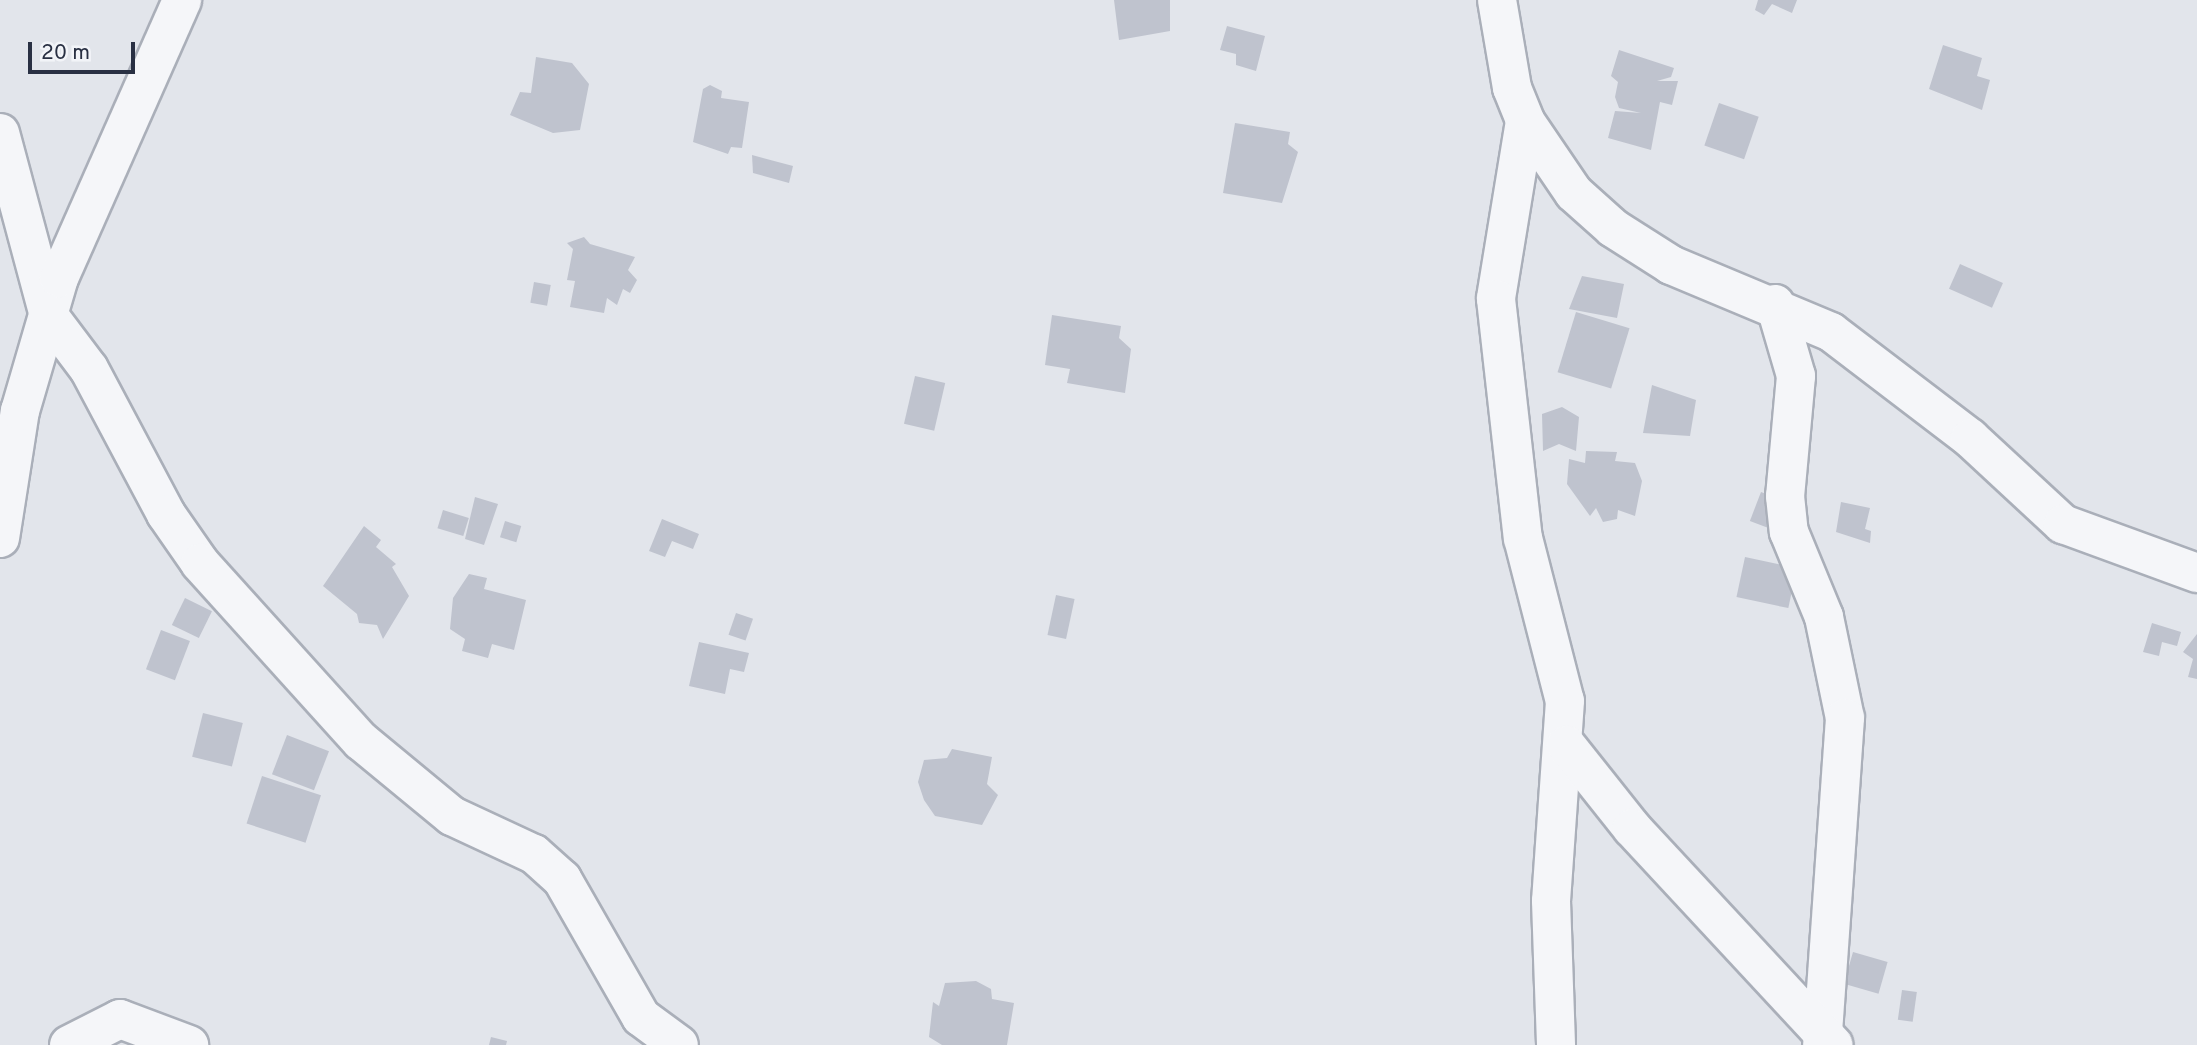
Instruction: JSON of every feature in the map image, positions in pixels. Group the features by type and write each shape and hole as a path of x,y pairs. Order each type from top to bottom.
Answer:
{"street":[{"path":"0,538 20,411 73,239 182,0"},
{"path":"1497,0 1512,88 1525,121 1574,193 1613,228 1671,265 1775,304 1831,332 1898,382 2063,524 2197,573"},
{"path":"1525,121 1498,256 1499,343 1523,538 1565,701 1566,745 1551,901 1556,1045"},
{"path":"0,133 49,316 113,408 166,514 253,626 410,783 452,816 534,854 562,879 640,1017 679,1045"},
{"path":"1775,304 1796,376 1785,496 1788,532 1824,617 1845,718 1826,1042"},
{"path":"1566,745 1632,828 1826,1042"},
{"path":"69,1045 120,1019 189,1045"}],"building":[{"path":"1114,0 1170,0 1170,31 1119,40"},
{"path":"1758,0 1797,0 1792,13 1772,4 1764,15 1755,10"},
{"path":"1227,26 1265,36 1256,71 1236,65 1236,54 1220,50"},
{"path":"1943,45 1982,58 1977,76 1990,80 1982,110 1929,89"},
{"path":"1619,50 1674,68 1671,77 1657,81 1678,81 1672,105 1660,102 1651,150 1608,138 1615,111 1641,113 1619,108 1615,97 1618,82 1611,76"},
{"path":"536,57 572,63 589,84 580,130 553,133 510,115 520,92 531,93"},
{"path":"710,85 722,91 721,98 749,102 742,148 731,147 728,154 693,142 703,89"},
{"path":"1719,103 1759,117 1744,159 1704,146"},
{"path":"1235,123 1290,132 1288,144 1298,152 1282,203 1223,193"},
{"path":"752,155 793,166 789,183 753,173"},
{"path":"584,237 590,244 635,257 628,270 637,280 630,293 623,289 617,305 607,298 604,313 570,307 575,281 567,280 573,249 567,243"},
{"path":"1960,264 2003,283 1992,308 1949,289"},
{"path":"1582,276 1624,284 1617,318 1569,309"},
{"path":"534,282 551,285 547,306 530,303"},
{"path":"1576,312 1630,328 1611,389 1558,372"},
{"path":"1052,315 1121,326 1119,338 1131,349 1125,393 1067,383 1070,369 1045,365"},
{"path":"915,376 945,383 934,431 904,424"},
{"path":"1652,385 1696,400 1690,436 1643,433"},
{"path":"1562,407 1579,417 1576,451 1559,444 1543,451 1542,414"},
{"path":"1586,451 1617,452 1615,461 1635,463 1642,481 1635,516 1618,510 1617,519 1603,522 1596,508 1590,516 1567,484 1569,459 1585,463"},
{"path":"1761,492 1782,500 1770,529 1750,521"},
{"path":"475,497 498,504 484,545 465,539"},
{"path":"1841,502 1870,508 1865,529 1871,531 1870,543 1836,532"},
{"path":"443,510 469,518 463,536 437,528"},
{"path":"662,519 699,534 693,549 672,541 665,557 649,551"},
{"path":"505,521 521,526 516,542 500,537"},
{"path":"364,526 381,540 376,547 396,564 392,567 409,596 383,639 377,625 359,623 357,614 323,586"},
{"path":"1745,557 1797,568 1788,608 1736,597"},
{"path":"469,574 487,578 484,589 526,600 514,650 492,644 488,658 462,651 465,639 450,629 453,598"},
{"path":"1056,595 1075,599 1066,639 1047,635"},
{"path":"185,598 212,611 199,638 172,625"},
{"path":"736,613 753,619 746,641 729,635"},
{"path":"2152,623 2181,632 2177,646 2162,642 2159,656 2143,652"},
{"path":"161,630 190,641 175,680 146,669"},
{"path":"2197,634 2197,679 2188,677 2193,659 2183,652"},
{"path":"699,642 749,653 744,672 730,669 725,694 689,686"},
{"path":"203,713 243,723 232,767 192,757"},
{"path":"287,735 329,751 314,790 272,774"},
{"path":"952,749 992,757 987,784 998,795 982,825 935,816 924,800 918,782 924,760 947,758"},
{"path":"262,776 321,795 306,843 247,824"},
{"path":"1853,952 1888,962 1879,994 1844,984"},
{"path":"976,981 991,989 992,999 1014,1003 1007,1045 942,1045 929,1037 933,1002 939,1006 945,983"},
{"path":"1902,990 1917,992 1913,1022 1898,1020"},
{"path":"491,1037 507,1041 506,1045 489,1045"}]}
